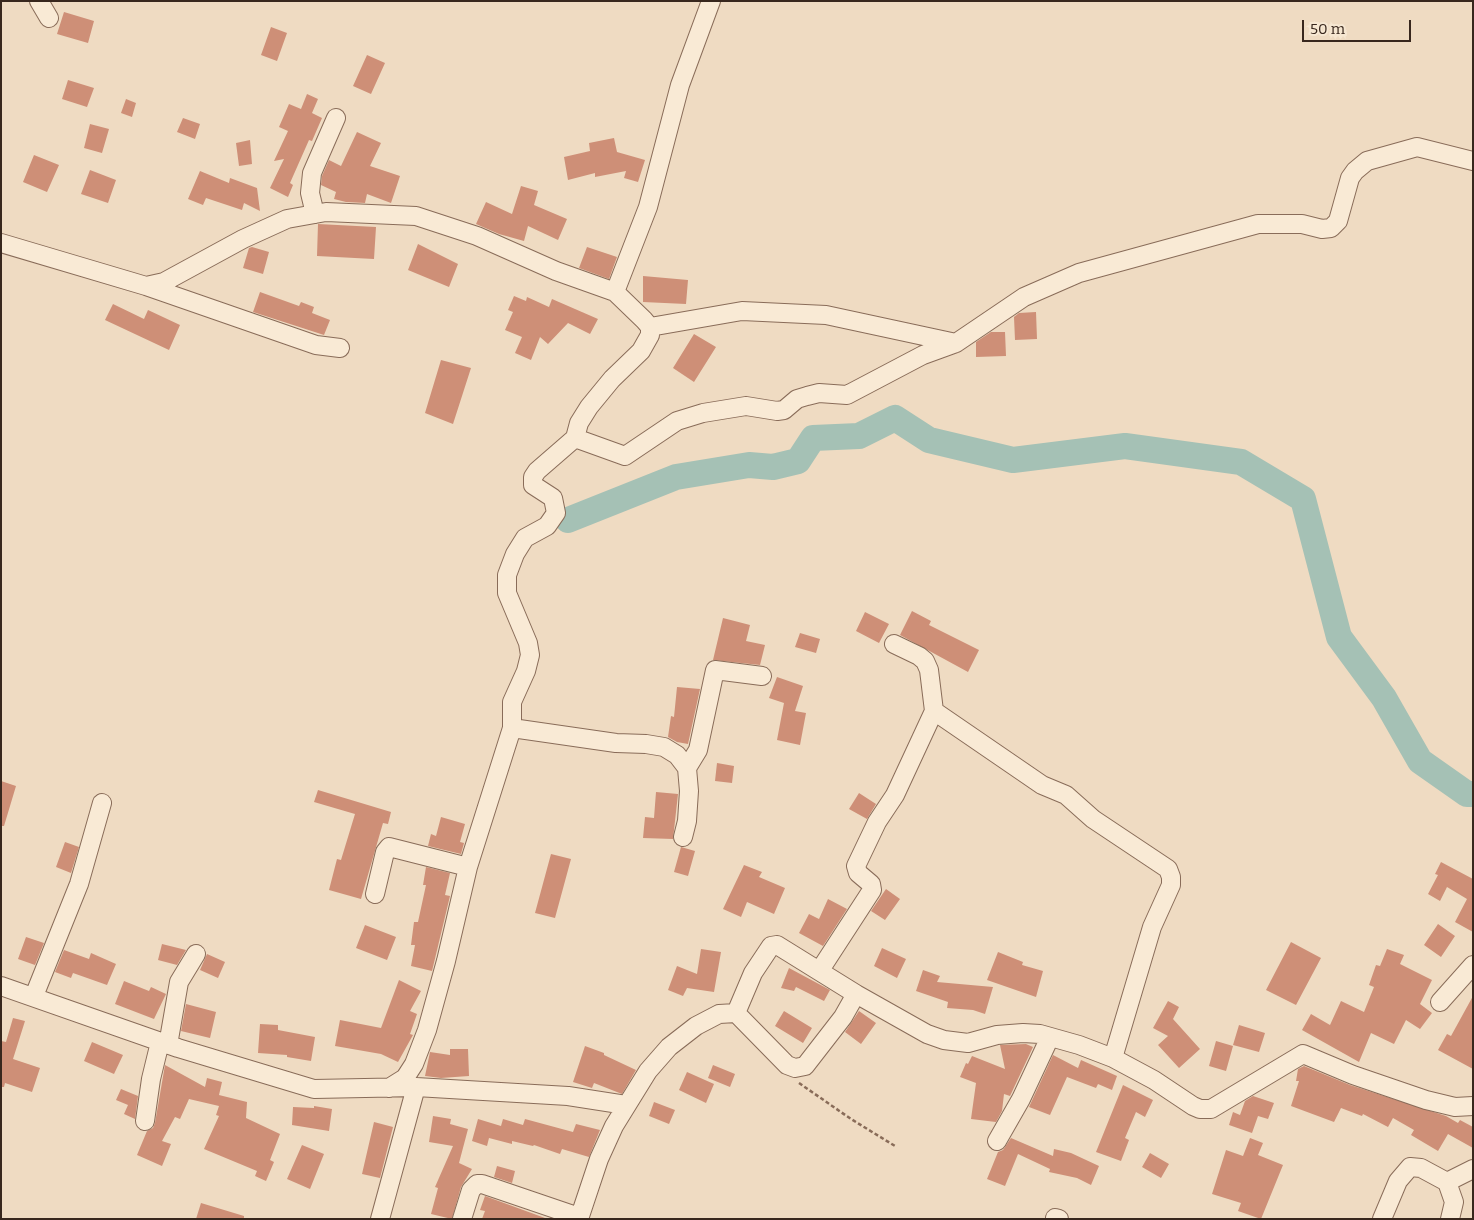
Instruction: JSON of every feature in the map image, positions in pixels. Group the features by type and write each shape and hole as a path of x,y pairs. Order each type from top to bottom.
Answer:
{"street":[{"path":"39,1 49,18"},
{"path":"615,292 648,207 680,85 711,1"},
{"path":"315,214 310,193 312,173 336,118"},
{"path":"575,438 625,456 676,421 735,407 784,410 797,400 819,393 847,395 923,356 956,343 1024,297 1052,284 1101,266 1127,261 1258,224 1302,224 1322,229 1331,228 1338,221 1350,178 1367,161 1417,148 1473,161"},
{"path":"146,286 164,282 243,239 287,219 326,212 416,216 476,236 556,271 615,292 650,327 650,335 641,351 597,396 579,423 575,438 537,471 533,477 533,485 553,498 556,513 546,526 525,538 515,554 507,575 508,593 528,643 530,655 526,671 512,702 512,728 468,867 446,961 427,1030 414,1064 405,1078 389,1088"},
{"path":"1,243 146,286 316,345 340,348"},
{"path":"650,327 742,311 826,316 956,343"},
{"path":"820,970 872,890 871,884 856,869 858,859 895,795 934,711 929,670 925,662 919,656 894,644"},
{"path":"687,768 694,758 700,743 715,670 762,676"},
{"path":"934,711 1042,784 1066,795 1099,823 1168,869 1171,876 1171,885 1152,928 1113,1058"},
{"path":"512,728 570,737 664,747 677,754 687,768 689,791 687,821 682,837"},
{"path":"34,996 80,884 102,802"},
{"path":"375,894 385,852 389,847 468,867"},
{"path":"736,1013 753,973 770,946 777,946 927,1034 958,1043 1023,1033 1050,1037 1113,1058 1154,1080 1192,1106 1200,1108 1211,1109 1303,1054 1353,1075 1426,1100 1455,1107 1473,1106"},
{"path":"145,1121 151,1079 164,1043 179,982 196,954"},
{"path":"1440,1002 1473,965"},
{"path":"1,986 164,1043 314,1089 416,1087 568,1096 626,1105"},
{"path":"462,1219 471,1190 477,1184 482,1184 579,1218 599,1159 626,1105 648,1071 669,1047 696,1026 719,1014 736,1013 787,1065 794,1068 805,1066 843,1017 856,994"},
{"path":"997,1141 1021,1099 1050,1037"},
{"path":"380,1219 416,1087"},
{"path":"1382,1219 1398,1180 1410,1167 1421,1168 1448,1182 1454,1202 1450,1219"},
{"path":"1448,1182 1472,1170"}],"path":[{"path":"787,1065 797,1081 851,1119 895,1146"}],"building":[{"path":"64,12 94,21 88,43 57,34"},
{"path":"271,27 287,33 277,61 261,55"},
{"path":"367,55 385,63 371,94 353,86"},
{"path":"68,80 94,88 87,107 62,99"},
{"path":"307,94 318,99 312,113 322,118 312,141 309,140 290,183 293,185 288,197 270,188 284,159 274,161 288,131 279,127 289,104 301,109"},
{"path":"126,99 136,103 132,117 121,113"},
{"path":"183,118 200,124 195,139 177,132"},
{"path":"90,124 109,129 102,153 84,148"},
{"path":"357,132 381,143 370,166 400,176 391,203 367,194 365,203 334,199 336,192 321,185 322,176 329,160 341,166"},
{"path":"614,138 617,152 645,160 638,182 624,178 626,171 595,177 595,173 568,180 564,157 590,151 589,143"},
{"path":"250,140 252,164 239,166 236,143"},
{"path":"34,155 59,165 47,192 23,182"},
{"path":"90,170 116,180 108,203 81,194"},
{"path":"200,171 229,183 230,178 257,188 260,211 244,203 242,210 206,198 203,205 188,199"},
{"path":"521,186 538,191 534,205 567,219 558,240 528,226 524,241 499,234 476,224 486,202 512,214"},
{"path":"318,224 376,227 374,259 317,256"},
{"path":"418,244 458,264 449,287 408,270"},
{"path":"252,247 269,252 263,274 243,268 249,248"},
{"path":"587,247 617,257 609,279 579,268"},
{"path":"643,276 688,280 686,304 643,302"},
{"path":"260,292 299,306 301,302 314,307 312,313 330,320 324,335 253,312"},
{"path":"514,296 526,301 527,297 549,307 552,299 598,319 590,334 568,323 548,344 540,337 531,360 515,353 522,337 505,330 513,312 508,310"},
{"path":"113,304 144,319 148,310 180,325 169,350 105,320"},
{"path":"1036,312 1037,339 1015,340 1014,317 1019,313"},
{"path":"991,332 1005,332 1006,356 976,357 976,342"},
{"path":"694,334 716,347 694,382 673,368"},
{"path":"441,360 471,368 453,424 425,413"},
{"path":"912,611 931,621 929,625 979,650 968,672 900,635"},
{"path":"865,612 889,624 879,643 856,631"},
{"path":"723,618 750,625 746,641 765,645 760,665 713,660"},
{"path":"800,633 820,639 816,653 795,647"},
{"path":"777,677 803,686 795,711 806,713 800,745 777,740 784,703 769,698"},
{"path":"677,687 700,689 688,744 677,742 668,737 671,716 674,717"},
{"path":"717,763 734,766 732,783 715,781"},
{"path":"1,781 16,786 4,826 1,826"},
{"path":"318,790 391,812 388,824 383,823 361,899 329,890 337,859 341,860 355,814 314,802"},
{"path":"656,792 678,794 673,839 643,838 645,817 654,818"},
{"path":"859,793 876,804 867,819 849,809"},
{"path":"441,817 465,824 460,842 464,843 461,854 428,846 431,834 436,836"},
{"path":"65,842 79,847 71,873 56,867"},
{"path":"681,847 695,851 688,876 674,872"},
{"path":"551,854 571,859 555,918 535,913"},
{"path":"1441,862 1473,879 1473,932 1455,922 1467,899 1447,887 1440,901 1428,894 1438,875 1435,874"},
{"path":"744,865 762,872 759,877 785,888 774,914 747,902 741,917 723,909"},
{"path":"426,867 450,873 445,895 450,896 432,971 411,966 415,945 411,945 414,922 418,922 426,885 423,885"},
{"path":"886,889 900,899 885,920 871,911"},
{"path":"828,899 847,909 823,946 799,933 809,914 819,919"},
{"path":"1438,924 1455,936 1441,957 1424,945"},
{"path":"365,925 396,937 387,960 356,948"},
{"path":"26,937 44,943 35,965 18,959"},
{"path":"1291,942 1321,958 1296,1005 1266,990"},
{"path":"162,944 186,950 177,965 158,960"},
{"path":"882,948 906,959 897,978 874,966"},
{"path":"701,949 721,952 714,992 687,988 683,996 668,990 677,966 697,974"},
{"path":"1387,949 1404,955 1400,964 1432,980 1420,1004 1432,1013 1420,1029 1406,1020 1394,1044 1371,1033 1359,1062 1302,1030 1311,1014 1330,1025 1341,1001 1364,1012 1374,987 1369,985 1376,965 1380,966"},
{"path":"64,950 89,959 91,953 116,964 107,985 73,973 71,978 55,972"},
{"path":"998,952 1023,962 1022,965 1043,971 1036,997 987,980"},
{"path":"207,954 225,962 218,978 200,970"},
{"path":"789,968 830,990 824,1001 796,987 794,991 781,988"},
{"path":"923,970 940,976 937,982 993,987 985,1014 973,1010 947,1008 948,1002 916,991"},
{"path":"399,980 421,991 410,1011 417,1014 410,1034 413,1035 398,1062 381,1054 335,1046 340,1020 381,1028"},
{"path":"124,981 149,991 151,987 166,994 154,1019 115,1004"},
{"path":"1473,996 1473,1069 1438,1050 1447,1034 1451,1036"},
{"path":"1168,1001 1179,1007 1173,1019 1200,1049 1179,1068 1158,1045 1168,1036 1153,1028"},
{"path":"186,1004 216,1012 210,1038 181,1031"},
{"path":"784,1011 812,1028 803,1043 775,1026"},
{"path":"859,1011 876,1023 861,1044 845,1032"},
{"path":"13,1018 25,1021 13,1059 40,1068 32,1092 5,1083 4,1087 1,1087 1,1041 6,1042"},
{"path":"260,1024 278,1025 278,1030 315,1037 311,1061 287,1057 287,1055 258,1053"},
{"path":"1239,1025 1265,1033 1259,1052 1233,1045"},
{"path":"1216,1041 1233,1046 1226,1071 1209,1066"},
{"path":"92,1042 123,1055 114,1074 84,1061"},
{"path":"1026,1044 1033,1047 1010,1096 1004,1094 1002,1111 996,1122 971,1119 976,1083 960,1077 966,1063 968,1064 972,1056 1005,1069 1000,1045"},
{"path":"585,1046 604,1053 604,1055 636,1070 622,1094 594,1083 592,1088 573,1082"},
{"path":"450,1049 468,1049 469,1076 441,1078 425,1076 430,1052 450,1055"},
{"path":"1053,1055 1078,1068 1081,1060 1117,1076 1112,1090 1098,1084 1096,1088 1067,1077 1050,1115 1029,1107"},
{"path":"165,1065 205,1087 207,1078 222,1082 219,1095 247,1102 246,1118 280,1134 270,1160 274,1162 266,1181 255,1176 257,1171 204,1149 219,1116 216,1115 219,1106 189,1099 180,1119 175,1117 162,1141 171,1144 162,1166 137,1155 147,1131 153,1128 155,1123"},
{"path":"713,1065 735,1074 730,1087 708,1078"},
{"path":"1304,1066 1350,1085 1446,1116 1458,1123 1460,1120 1473,1127 1473,1148 1448,1134 1438,1151 1411,1135 1414,1130 1393,1118 1388,1127 1363,1114 1362,1116 1341,1108 1334,1122 1291,1106 1299,1081 1296,1081 1298,1069"},
{"path":"687,1072 714,1084 706,1103 679,1090"},
{"path":"1123,1085 1153,1100 1145,1117 1136,1112 1125,1138 1129,1140 1121,1161 1096,1152"},
{"path":"121,1089 138,1096 135,1119 124,1114 128,1105 116,1100"},
{"path":"1253,1096 1274,1103 1268,1119 1258,1116 1252,1133 1229,1125 1233,1112 1240,1115 1245,1101"},
{"path":"654,1102 675,1110 669,1124 649,1116"},
{"path":"314,1106 332,1109 329,1131 292,1125 293,1107 314,1108"},
{"path":"433,1116 451,1119 450,1124 468,1129 459,1163 472,1169 461,1187 452,1219 431,1214 438,1188 435,1187 453,1146 429,1142"},
{"path":"478,1119 501,1126 503,1119 523,1125 525,1119 573,1132 576,1124 600,1130 589,1157 562,1149 560,1154 534,1145 512,1141 512,1144 489,1138 487,1146 472,1141"},
{"path":"374,1122 393,1127 380,1178 362,1174"},
{"path":"1011,1138 1053,1156 1054,1149 1071,1153 1099,1166 1091,1185 1077,1178 1049,1172 1050,1169 1018,1154 1005,1186 987,1179 998,1152 1003,1150"},
{"path":"1250,1138 1263,1143 1258,1155 1283,1165 1261,1219 1238,1211 1241,1203 1212,1194 1226,1150 1243,1156"},
{"path":"302,1145 324,1154 310,1189 287,1179"},
{"path":"1150,1153 1169,1164 1161,1178 1142,1167"},
{"path":"497,1166 515,1171 512,1183 494,1177"},
{"path":"485,1196 545,1218 482,1219 485,1211 480,1210"},
{"path":"201,1203 244,1216 244,1219 196,1219"}],"waterway":[{"path":"568,520 676,477 749,465 773,467 798,461 813,438 859,436 895,418 929,440 1013,460 1125,446 1241,462 1303,499 1339,637 1384,698 1420,761 1467,794 1473,794"}]}
